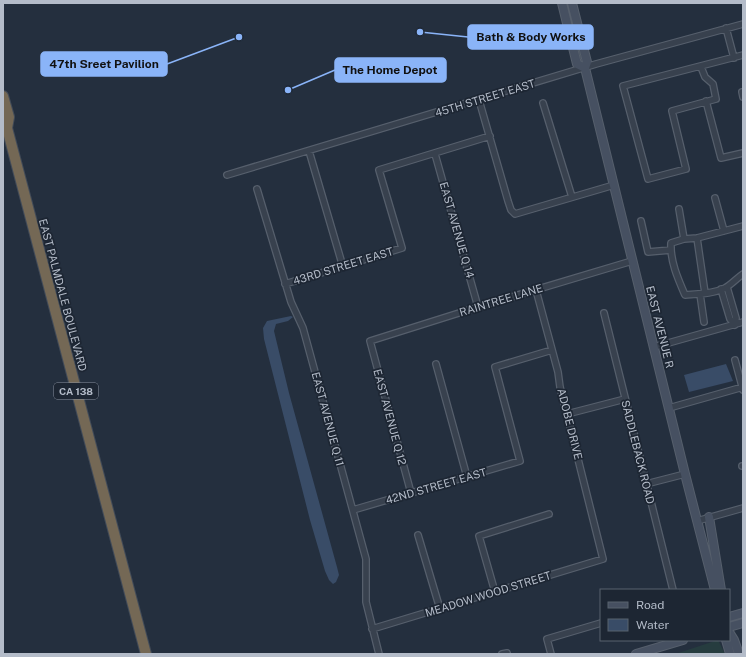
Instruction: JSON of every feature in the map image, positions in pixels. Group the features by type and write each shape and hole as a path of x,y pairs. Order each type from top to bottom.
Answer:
{"highway":[{"name":"EAST PALMDALE BOULEVARD","path":"3,96 9,117 5,125 146,654"}],"main road":[{"name":"EAST AVENUE R","path":"562,3 577,64 585,68"},
{"name":"EAST AVENUE R","path":"572,3 587,62 585,68 632,261 715,589"},
{"path":"709,517 721,589"},
{"path":"730,617 743,613"},
{"path":"730,627 743,623"},
{"path":"730,634 734,640 738,654"},
{"path":"636,654 680,641"},
{"path":"726,641 730,654"}],"street":[{"name":"45TH STREET EAST","path":"227,175 585,68 743,24"},
{"path":"726,28 734,58"},
{"path":"701,67 705,77 713,84 716,99 672,111 686,169 648,179 623,86 743,55"},
{"path":"479,100 508,202 514,214 614,185"},
{"path":"706,101 721,158 743,153"},
{"path":"543,103 572,197"},
{"path":"435,154 490,136"},
{"path":"309,151 343,267"},
{"name":"43RD STREET EAST","path":"285,284 402,248 379,170 435,154"},
{"name":"EAST AVENUE Q 14","path":"435,154 478,307"},
{"name":"EAST AVENUE Q 11","path":"256,189 291,302 303,328 366,559 366,602 379,654"},
{"path":"715,198 724,231"},
{"path":"679,209 684,239"},
{"path":"641,221 648,252 671,250"},
{"path":"742,228 697,238 684,239 672,243 671,250 676,273 685,295 703,294 724,288 743,274"},
{"path":"697,238 703,294 704,322"},
{"name":"RAINTREE LANE","path":"370,342 478,307 632,261"},
{"path":"724,288 730,319 735,324"},
{"name":"ADOBE DRIVE","path":"536,290 558,372 560,387 603,559"},
{"name":"SADDLEBACK ROAD","path":"604,313 673,589"},
{"path":"654,347 743,322"},
{"name":"EAST AVENUE Q 12","path":"370,342 411,493"},
{"name":"42ND STREET EAST","path":"353,510 520,461 495,367 552,350"},
{"path":"669,408 743,388 735,360"},
{"path":"436,364 467,477"},
{"path":"567,414 625,399"},
{"path":"646,484 685,474"},
{"path":"697,521 743,508"},
{"path":"495,592 479,536 549,514"},
{"path":"418,535 440,609"},
{"name":"MEADOW WOOD STREET","path":"372,629 603,559"},
{"path":"551,654 547,640 600,624"}],"green space":[{"path":"718,641 725,654 675,654"}],"water":[{"path":"291,316 293,317 288,321 276,324 274,331 289,393 339,575 336,582 333,584 329,580 325,571 310,520 264,339 263,328 267,321"},
{"path":"726,364 733,381 689,392 684,375"}],"place":[{"name":"Bath & Body Works","path":"420,32"},
{"name":"47th Sreet Pavilion","path":"239,37"},
{"name":"The Home Depot","path":"288,90"}]}
